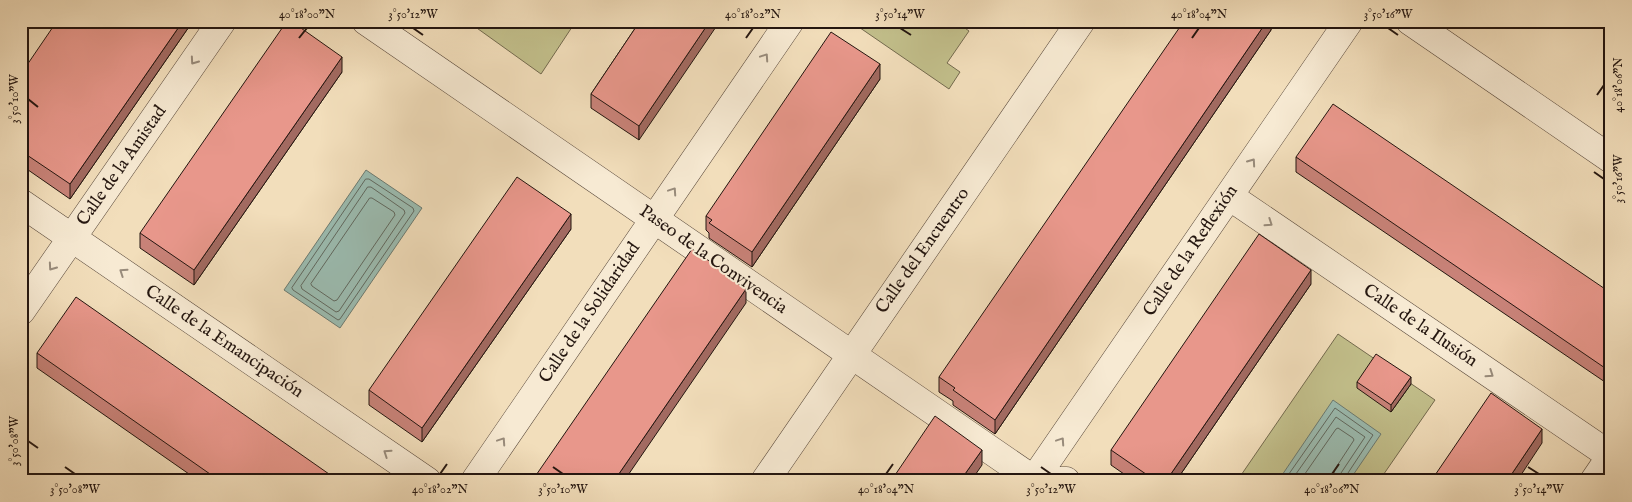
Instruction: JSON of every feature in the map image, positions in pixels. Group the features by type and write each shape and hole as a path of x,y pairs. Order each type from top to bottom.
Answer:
{"street":[{"name":"Calle de la Amistad","path":"21,311 222,21"},
{"name":"Paseo de la Convivencia","path":"366,21 1033,480"},
{"name":"Calle de la Solidaridad","path":"475,481 790,21"},
{"name":"Calle del Encuentro","path":"765,481 1081,21"},
{"name":"Calle de la Reflexión","path":"1033,480 1349,21"},
{"path":"1410,21 1611,159"},
{"name":"Calle de la Ilusión","path":"1229,196 1611,456"},
{"name":"Calle de la Emancipación","path":"21,203 427,481"},
{"path":"1594,481 1611,456"},
{"path":"1033,480 1066,481"}],"shaded area":[{"path":"467,21 576,21 541,74"},
{"path":"850,21 955,21 969,31 947,63 960,72 949,89"},
{"path":"1338,334 1435,400 1379,481 1237,481"}],"water":[{"path":"366,170 422,208 340,328 284,290"},
{"path":"1333,400 1381,434 1349,481 1278,481"}],"building":[{"path":"57,21 183,21 70,184 21,151 21,63 22,61 27,65"},
{"path":"287,21 291,21 342,57 194,270 140,233"},
{"path":"640,21 710,21 639,126 591,94"},
{"path":"1184,21 1267,21 995,420 953,390 955,388 939,377"},
{"path":"831,32 880,64 752,252 709,223 712,220 706,216"},
{"path":"1333,104 1611,293 1611,360 1605,368 1296,157"},
{"path":"517,177 571,214 422,428 369,390"},
{"path":"1259,234 1311,270 1166,481 1156,481 1111,450"},
{"path":"692,249 734,278 733,280 746,289 614,481 532,481"},
{"path":"76,297 339,481 220,481 37,353"},
{"path":"1376,354 1411,377 1391,405 1357,382"},
{"path":"1491,393 1542,429 1507,481 1431,481"},
{"path":"935,416 982,450 960,481 891,481"}]}
